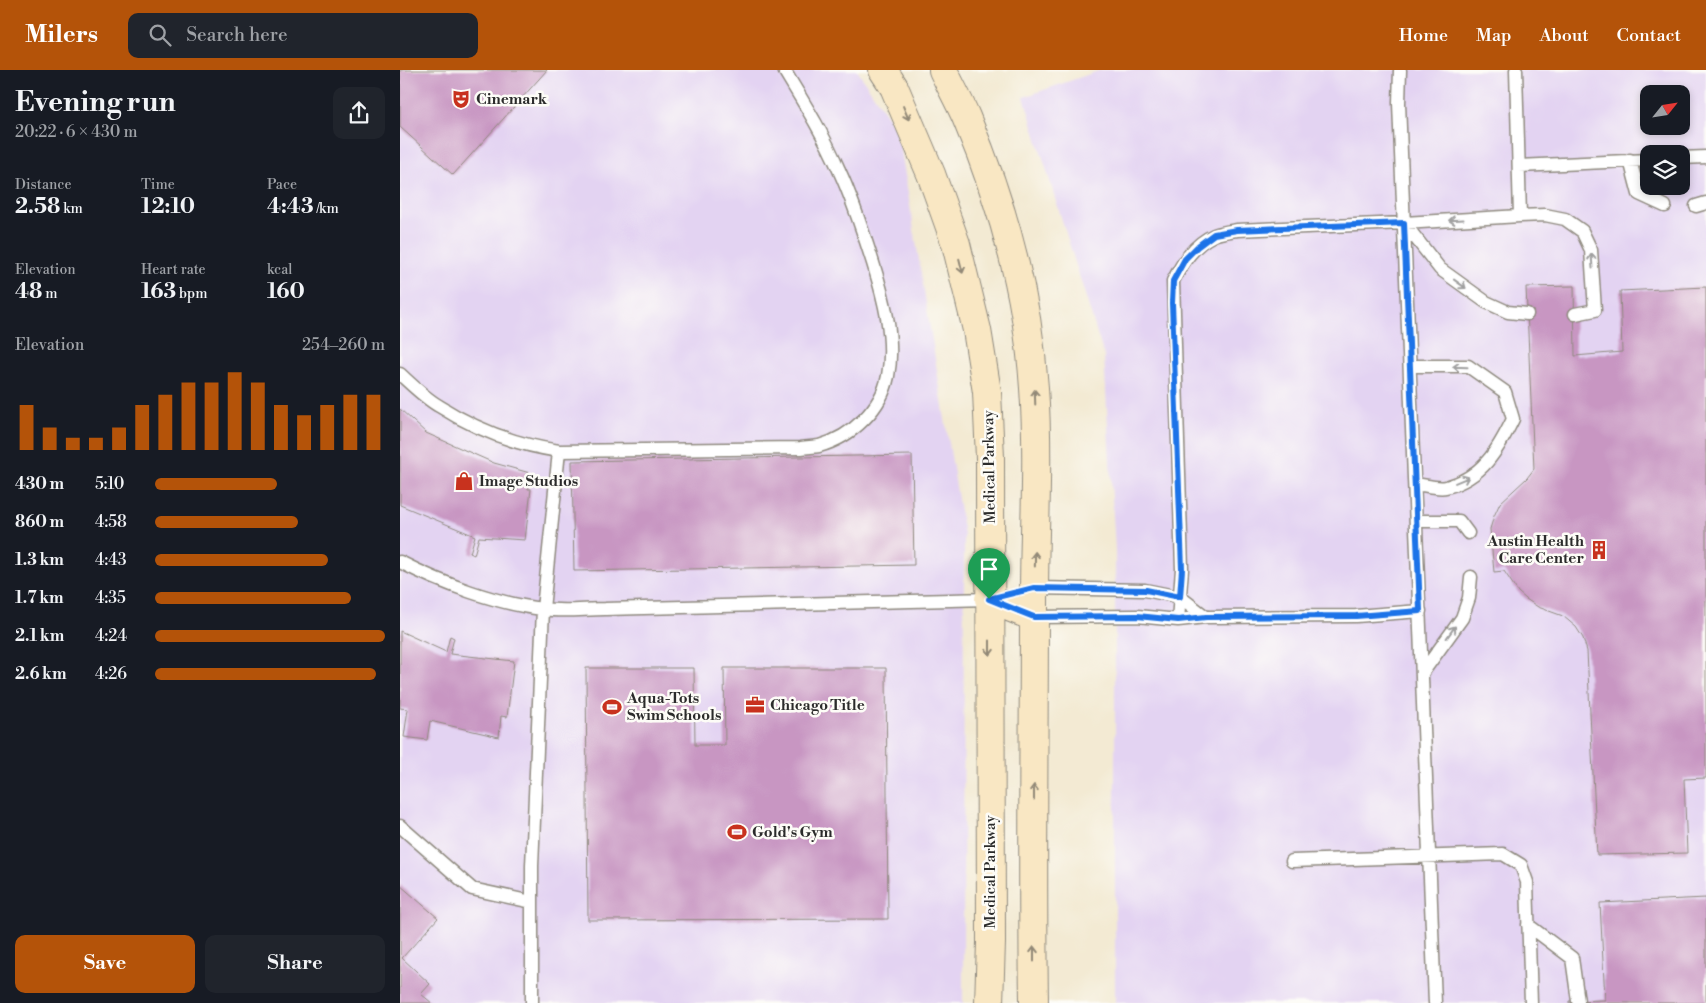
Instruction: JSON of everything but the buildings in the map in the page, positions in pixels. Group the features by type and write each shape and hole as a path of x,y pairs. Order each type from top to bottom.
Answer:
{"street":[{"name":"Medical Parkway","path":"883,70 894,87 931,174 956,244 977,330 988,392 990,458 991,942 989,1003"},
{"path":"943,70 966,116 993,188 1013,255 1027,322 1034,388 1037,486 1034,588 1034,1003"},
{"path":"989,599 1034,588"},
{"path":"989,599 1034,617"}],"lane":[{"path":"400,374 438,406 469,423 502,437 542,449 559,451 800,448 820,446 839,438 856,427 872,410 883,393 888,375 890,347 887,317 866,239 839,170 806,106 784,70"},
{"path":"1400,70 1399,103 1435,1003"},
{"path":"1516,70 1520,216"},
{"path":"1690,158 1706,157"},
{"path":"1630,160 1639,194 1665,206"},
{"path":"1519,166 1640,160"},
{"path":"1178,620 1182,569 1172,303 1173,281 1185,259 1198,246 1214,234 1237,230 1545,215 1565,219 1582,230 1591,250 1595,310 1575,314"},
{"path":"1404,223 1440,269 1486,302 1508,312 1527,314"},
{"path":"1410,366 1468,366 1504,392 1513,419 1500,445 1476,474 1445,488 1415,484"},
{"path":"532,1003 532,902 543,609 559,451"},
{"path":"1417,521 1459,521 1468,533"},
{"path":"400,562 417,571 482,596 543,609 989,599"},
{"path":"1422,672 1462,618 1469,598 1471,577"},
{"path":"1034,588 1138,590 1180,597 1206,617"},
{"path":"1034,617 1137,616 1178,620 1206,617 1356,616 1420,611"},
{"path":"400,826 472,889 532,902"},
{"path":"1292,861 1503,854 1521,865 1527,882 1531,1003"},
{"path":"1528,924 1572,958 1578,1001"}],"shaded area":[{"path":"400,70 857,70 898,132 964,535 963,1003 400,1003"},
{"path":"1101,70 1706,70 1706,1003 1115,1003 1115,550 1104,356 1024,97"}],"place":[{"name":"Cinemark","path":"461,99"},
{"name":"Image Studios","path":"464,481"},
{"name":"Austin Health Care Center","path":"1599,550"},
{"name":"Chicago Title","path":"755,705"},
{"name":"Aqua-Tots Swim Schools","path":"612,707"},
{"name":"Gold's Gym","path":"737,832"}],"route":[{"path":"1404,223 1420,611 1356,616 1206,617 1178,620 1137,616 1034,617 989,599 1034,588 1115,588 1146,590 1180,597 1182,569 1172,303 1173,281 1185,259 1214,234 1237,230 1404,223"}]}
